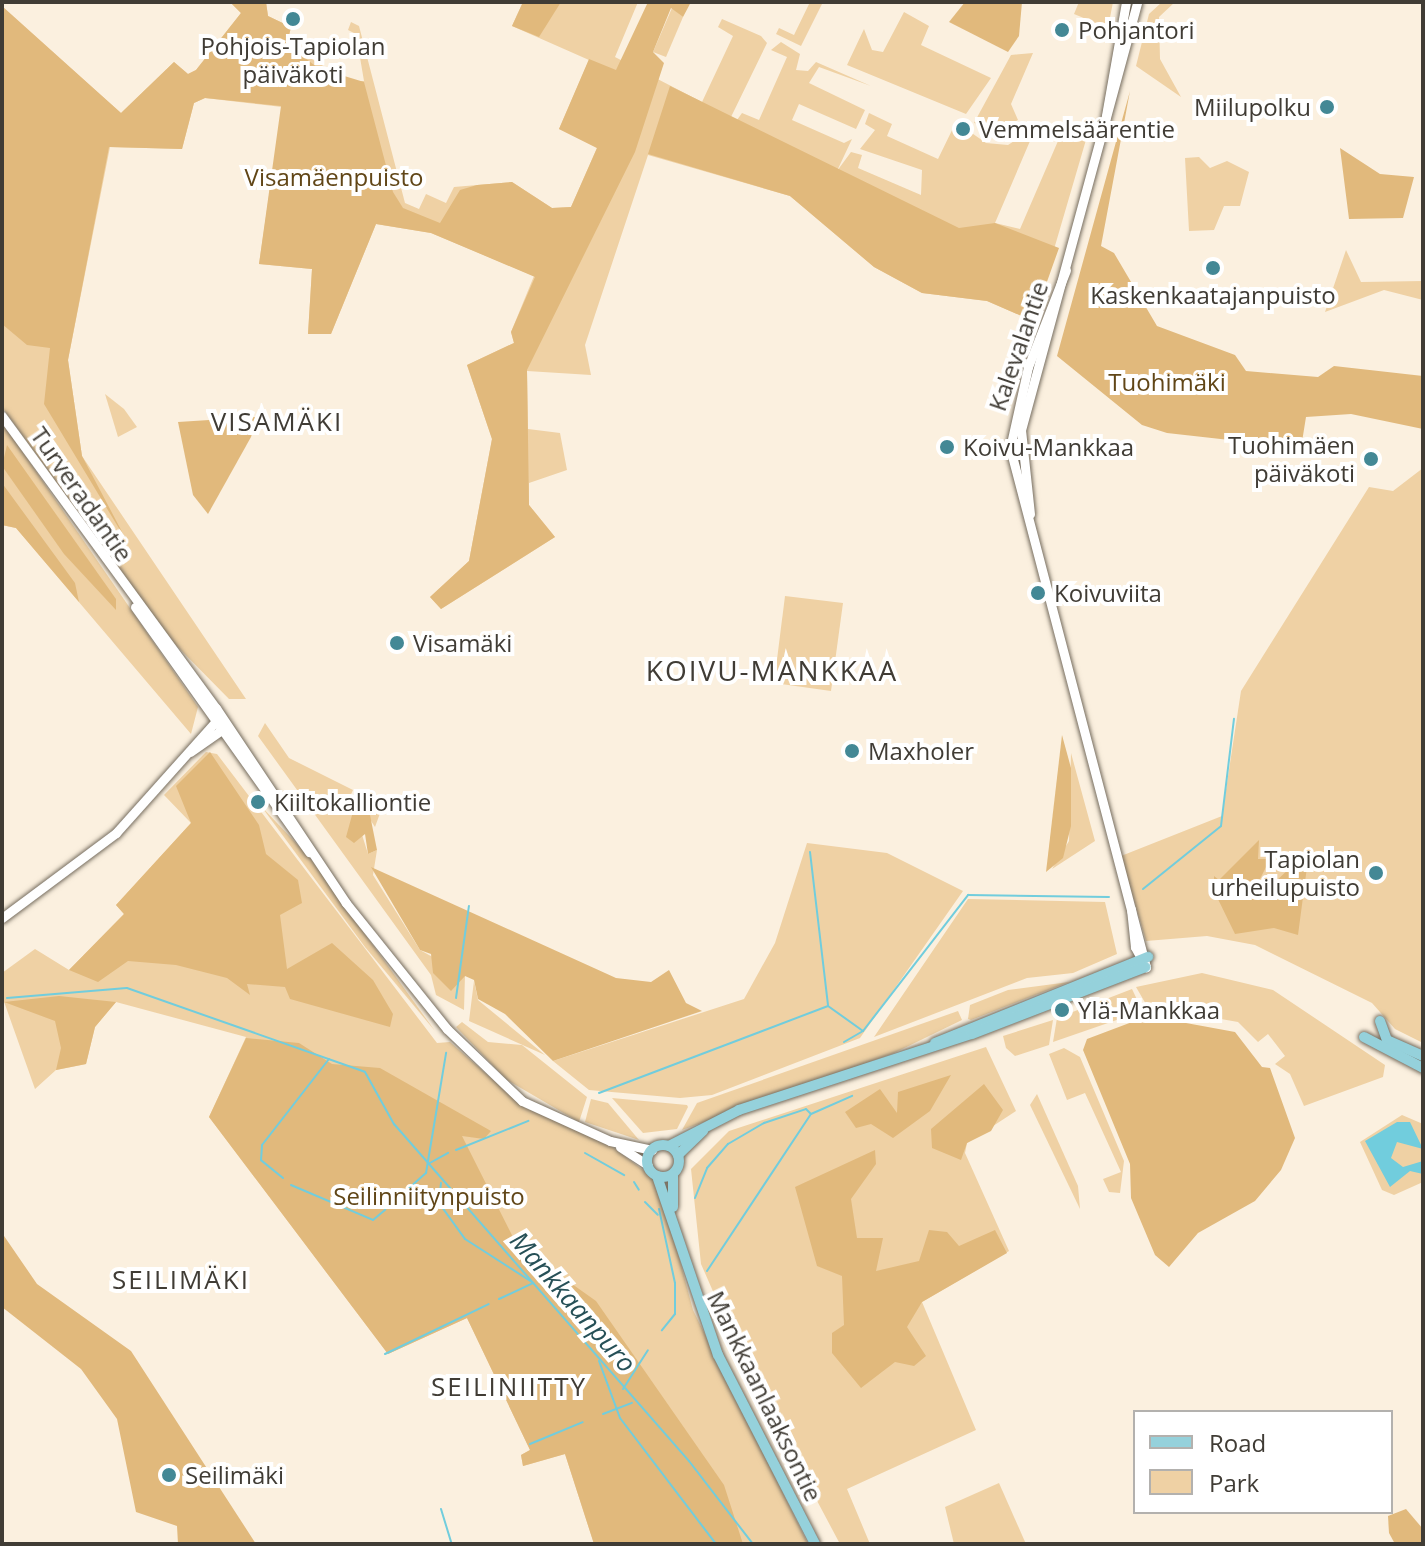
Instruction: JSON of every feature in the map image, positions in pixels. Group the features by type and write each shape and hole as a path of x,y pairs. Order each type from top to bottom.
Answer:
{"main road":[{"name":"Kalevalantie","path":"1104,132 1126,2"},
{"name":"Kalevalantie","path":"1137,2 1133,27 1066,270 1011,428 1011,456 1144,962"},
{"path":"1133,27 1144,2"},
{"name":"Turveradantie","path":"2,416 130,596 225,721"},
{"name":"Turveradantie","path":"130,596 215,728"},
{"path":"2,918 116,833 180,758 225,721 314,857"},
{"path":"215,728 389,961 492,1076 535,1109 610,1141 648,1165 657,1176 673,1175 678,1155 705,1128"},
{"path":"610,1141 652,1150 669,1146 705,1128 934,1044 1144,962"},
{"path":"1380,1021 1387,1040 1423,1056"},
{"path":"1364,1037 1423,1068"},
{"path":"669,1146 678,1155"},
{"path":"648,1165 652,1150"},
{"name":"Mankkaanlaaksontie","path":"672,1217 673,1175"},
{"name":"Mankkaanlaaksontie","path":"657,1176 718,1355 815,1544"}],"green space":[{"path":"230,2 266,2 268,16 291,27 287,44 348,81 364,81 356,34 348,30 351,22 359,26 405,203 419,209 426,194 446,203 454,187 512,182 552,208 571,207 597,148 559,129 589,60 512,26 523,2 638,2 615,57 702,102 733,36 718,27 722,19 761,36 767,43 731,117 737,120 742,113 759,120 787,57 771,50 781,42 800,54 796,70 808,71 816,62 871,86 819,67 809,83 865,110 856,129 799,104 792,120 844,143 852,139 837,171 851,152 862,155 858,168 921,195 922,170 860,149 875,130 865,124 869,113 892,124 887,136 938,159 956,122 986,143 1008,145 1036,127 995,223 1020,229 1058,141 1042,133 1045,126 1088,133 1033,321 987,301 922,293 874,267 790,196 648,155 585,345 591,375 527,371 528,429 560,433 567,470 529,483 529,505 555,537 441,609 430,597 469,561 492,439 467,365 514,343 511,332 534,276 431,233 376,224 331,334 308,334 312,269 259,264 282,107 205,98 194,103 182,149 110,147 68,360 82,456 246,699 229,699 168,637 2,407 2,7 121,113 174,62 188,74 196,70 241,13"},
{"name":"Visamäenpuisto","path":"230,2 266,2 268,16 291,27 287,44 318,68 364,82 393,192 403,208 440,223 460,190 477,185 512,182 552,208 571,207 597,148 559,129 589,59 616,70 648,2 691,2 683,17 671,8 653,52 664,63 635,152 527,370 529,505 555,537 441,609 430,597 469,561 492,439 467,365 514,343 511,332 535,277 431,233 376,224 331,334 308,334 312,269 259,264 281,106 205,98 194,103 182,149 109,147 68,360 82,456 129,545 44,404 50,348 27,345 2,324 2,6 121,113 174,62 188,74 196,70 241,13"},
{"path":"523,2 561,2 539,37 512,26"},
{"path":"810,2 823,2 801,46 776,34 779,28 794,35"},
{"path":"965,2 1022,2 1019,36 1008,52 949,22"},
{"path":"1079,2 1113,2 1108,28 1074,14"},
{"path":"1162,2 1175,2 1159,17 1160,59 1181,97 1136,66 1149,14"},
{"path":"672,8 683,17 666,57 653,52"},
{"path":"904,12 929,26 921,45 991,78 966,114 847,65 864,29 872,50 883,52"},
{"path":"1033,53 1011,104 1018,120 999,130 974,123 1011,55"},
{"path":"670,86 959,228 995,223 1059,248 1033,321 987,301 922,293 874,267 790,196 648,154"},
{"name":"Tuohimäki","path":"1130,91 1101,246 1114,253 1157,326 1235,355 1246,371 1318,377 1334,366 1423,376 1423,429 1351,414 1306,417 1301,448 1167,433 1142,425 1057,356"},
{"path":"1340,148 1380,174 1414,177 1403,218 1349,219"},
{"path":"1199,157 1210,168 1227,161 1249,172 1240,206 1224,206 1214,230 1189,231 1185,158"},
{"path":"1346,250 1361,282 1423,281 1423,300 1384,290 1325,312"},
{"path":"105,394 124,409 137,427 118,437"},
{"path":"257,417 251,437 208,514 193,495 178,422"},
{"path":"2,422 198,707 191,734 16,528 2,525"},
{"path":"7,445 116,599 116,610 64,554 2,466"},
{"path":"1423,468 1423,1043 1395,1029 1372,1003 1255,945 1207,936 1146,941 1121,856 1222,816 1241,691 1369,487 1393,491"},
{"path":"2,483 75,583 79,602 16,528 2,525"},
{"path":"785,596 843,603 831,691 774,683"},
{"path":"265,723 289,758 353,790 348,801 383,805 375,827 364,810 354,809 368,854 377,850 373,875 420,950 465,975 464,1010 436,995 431,975 258,736"},
{"path":"1062,735 1071,768 1071,826 1063,858 1046,872"},
{"name":"Seilinniitynpuisto","path":"206,752 217,754 437,1043 450,1042 525,1108 607,1143 659,1182 693,1310 808,1544 594,1544 565,1454 523,1466 521,1455 530,1450 467,1318 388,1354 209,1117 246,1037 116,1002 95,1027 86,1064 56,1070 35,1089 2,996 2,973 35,949 69,970 124,914 116,905 191,823 164,795"},
{"path":"210,752 259,825 266,854 298,880 302,903 280,915 287,969 332,943 373,980 393,1014 390,1027 290,999 285,987 247,984 250,995 227,978 176,965 128,961 98,982 69,970 124,914 116,905 191,823 176,786"},
{"path":"1071,753 1095,841 1052,869 1069,841"},
{"path":"261,806 310,858 435,1031 365,947"},
{"path":"354,808 370,815 377,850 368,854 365,834 354,843 346,837"},
{"path":"1259,840 1258,859 1270,859 1259,881 1274,883 1293,865 1307,867 1298,935 1274,928 1235,934 1214,891 1214,876 1219,880"},
{"path":"807,843 887,853 963,891 860,1038 712,1095 680,1098 589,1090 553,1061 744,999 775,943"},
{"path":"371,867 616,978 651,982 669,970 686,1003 702,1011 553,1061 505,1014 478,999 474,980 465,976 451,991 433,973 431,954 420,950"},
{"path":"968,899 1105,902 1117,954 1073,973 1027,978 874,1037"},
{"path":"1202,973 1273,990 1385,1065 1383,1077 1304,1106 1290,1074 1275,1064 1285,1056 1268,1034 1258,1042 1238,1022 1147,1006 1136,987"},
{"path":"474,981 478,1000 545,1055 469,1021"},
{"path":"1069,982 968,1019 970,1005 1008,990"},
{"path":"1132,989 1140,1006 1134,1014 1053,1042 1057,1018"},
{"path":"59,996 116,1002 95,1027 86,1064 56,1070 61,1048 55,1021 4,1002"},
{"path":"958,1011 962,1020 894,1053 682,1130 697,1103"},
{"path":"1148,1016 1235,1032 1262,1067 1270,1068 1295,1138 1281,1170 1255,1201 1198,1233 1169,1267 1155,1255 1131,1198 1130,1164 1083,1050 1087,1039"},
{"path":"1053,1020 1049,1045 1015,1056 1006,1048 1003,1036"},
{"path":"462,1022 488,1042 522,1045 587,1097 579,1122 507,1080 456,1027"},
{"path":"246,1038 299,1043 332,1064 380,1068 491,1131 484,1139 462,1136 517,1245 596,1301 724,1485 743,1544 594,1544 565,1454 523,1466 521,1455 530,1450 467,1318 388,1354 209,1117"},
{"path":"986,1047 1016,1111 967,1143 965,1153 1009,1251 922,1302 976,1430 847,1489 870,1544 840,1544 748,1371 701,1264 691,1169 729,1131"},
{"path":"1064,1048 1080,1057 1124,1161 1120,1193 1109,1192 1103,1179 1121,1172 1085,1093 1067,1100 1049,1054"},
{"path":"951,1075 930,1111 893,1138 871,1124 856,1128 845,1112 880,1089 897,1113 898,1092"},
{"path":"984,1084 1003,1110 991,1131 967,1143 961,1160 932,1148 931,1129"},
{"path":"1037,1094 1078,1186 1080,1209 1030,1105"},
{"path":"612,1098 688,1107 677,1129 643,1133"},
{"path":"591,1099 608,1103 639,1140 585,1122"},
{"path":"1402,1115 1423,1124 1423,1182 1394,1195 1382,1190 1360,1142"},
{"path":"875,1150 876,1164 851,1199 857,1238 883,1238 876,1271 919,1261 929,1230 947,1232 959,1246 995,1230 1007,1253 922,1302 907,1327 926,1356 914,1366 895,1362 861,1388 832,1353 832,1333 844,1325 842,1276 817,1266 795,1187"},
{"path":"2,1233 37,1284 131,1351 256,1544 178,1544 177,1526 136,1512 117,1419 81,1369 2,1307"},
{"path":"999,1483 1026,1544 954,1544 945,1507"},
{"path":"1406,1509 1423,1529 1423,1544 1395,1544 1389,1533 1388,1516"}],"water":[{"path":"1397,1122 1410,1122 1423,1149 1397,1142 1391,1158 1403,1167 1423,1161 1423,1174 1410,1171 1390,1187 1365,1141"}],"waterway":[{"path":"1143,889 1221,826 1234,719"},
{"path":"810,852 828,1006 863,1031"},
{"path":"844,1042 863,1031 968,895 1109,897"},
{"path":"456,998 469,906"},
{"name":"Mankkaanpuro","path":"7,998 127,988 365,1072 394,1124 689,1461 753,1544"},
{"path":"599,1093 828,1006"},
{"path":"391,1204 426,1173 446,1053"},
{"path":"283,1178 261,1160 262,1145 329,1059"},
{"path":"707,1271 811,1114 852,1096"},
{"path":"695,1198 707,1168 728,1144 764,1123 806,1109 811,1114"},
{"path":"456,1150 528,1121"},
{"path":"428,1164 448,1153"},
{"path":"585,1153 624,1175"},
{"path":"634,1182 639,1190"},
{"path":"441,1183 439,1203 465,1239 532,1282"},
{"path":"291,1185 373,1220 385,1210"},
{"path":"645,1202 658,1215"},
{"path":"659,1209 675,1283 675,1314 662,1330"},
{"path":"499,1299 533,1283"},
{"path":"385,1354 489,1304"},
{"path":"623,1389 648,1350"},
{"path":"599,1361 620,1418 716,1544"},
{"path":"603,1414 632,1403"},
{"path":"530,1444 583,1422"},
{"path":"441,1509 452,1544"}],"place":[{"name":"Pohjois-Tapiolan päiväkoti","path":"293,19"},
{"name":"Pohjantori","path":"1062,30"},
{"name":"Miilupolku","path":"1327,107"},
{"name":"Vemmelsäärentie","path":"963,129"},
{"name":"Kaskenkaatajanpuisto","path":"1213,268"},
{"name":"Koivu-Mankkaa","path":"947,447"},
{"name":"Tuohimäen päiväkoti","path":"1371,459"},
{"name":"Koivuviita","path":"1038,593"},
{"name":"Visamäki","path":"397,643"},
{"name":"Maxholer","path":"852,751"},
{"name":"Kiiltokalliontie","path":"258,802"},
{"name":"Tapiolan urheilupuisto","path":"1376,873"},
{"name":"Ylä-Mankkaa","path":"1062,1010"},
{"name":"Seilimäki","path":"169,1475"}],"district":[{"name":"VISAMÄKI","path":"277,422"},
{"name":"KOIVU-MANKKAA","path":"772,670"},
{"name":"SEILIMÄKI","path":"181,1280"},
{"name":"SEILINIITTY","path":"509,1387"}]}
